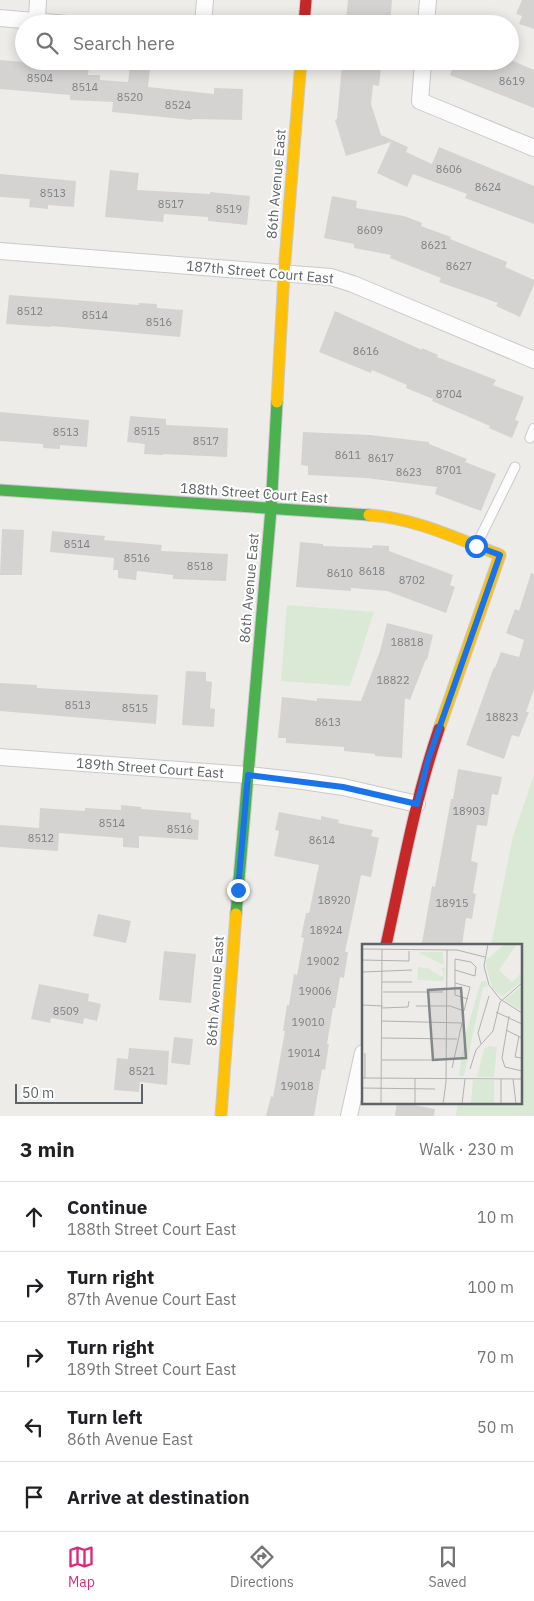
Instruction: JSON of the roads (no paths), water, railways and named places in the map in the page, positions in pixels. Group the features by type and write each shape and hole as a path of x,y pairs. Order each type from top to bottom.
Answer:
{"street":[{"path":"37,15 38,0"},
{"path":"204,15 205,0"},
{"path":"305,15 306,0"},
{"path":"427,15 428,0"},
{"path":"0,18 15,19"},
{"name":"86th Avenue East","path":"221,1116 238,890 271,509 284,273 300,70"},
{"path":"422,70 420,101 534,148"},
{"name":"187th Street Court East","path":"0,250 331,277 353,284 534,360"},
{"name":"188th Street Court East","path":"0,490 386,516 415,524 500,555 428,760 417,804"},
{"name":"189th Street Court East","path":"0,757 248,775 343,787 417,804"},
{"path":"386,944 417,804"},
{"path":"349,1116 362,1058"}],"lane":[{"path":"530,438 534,428"},
{"path":"476,546 514,467"}]}
